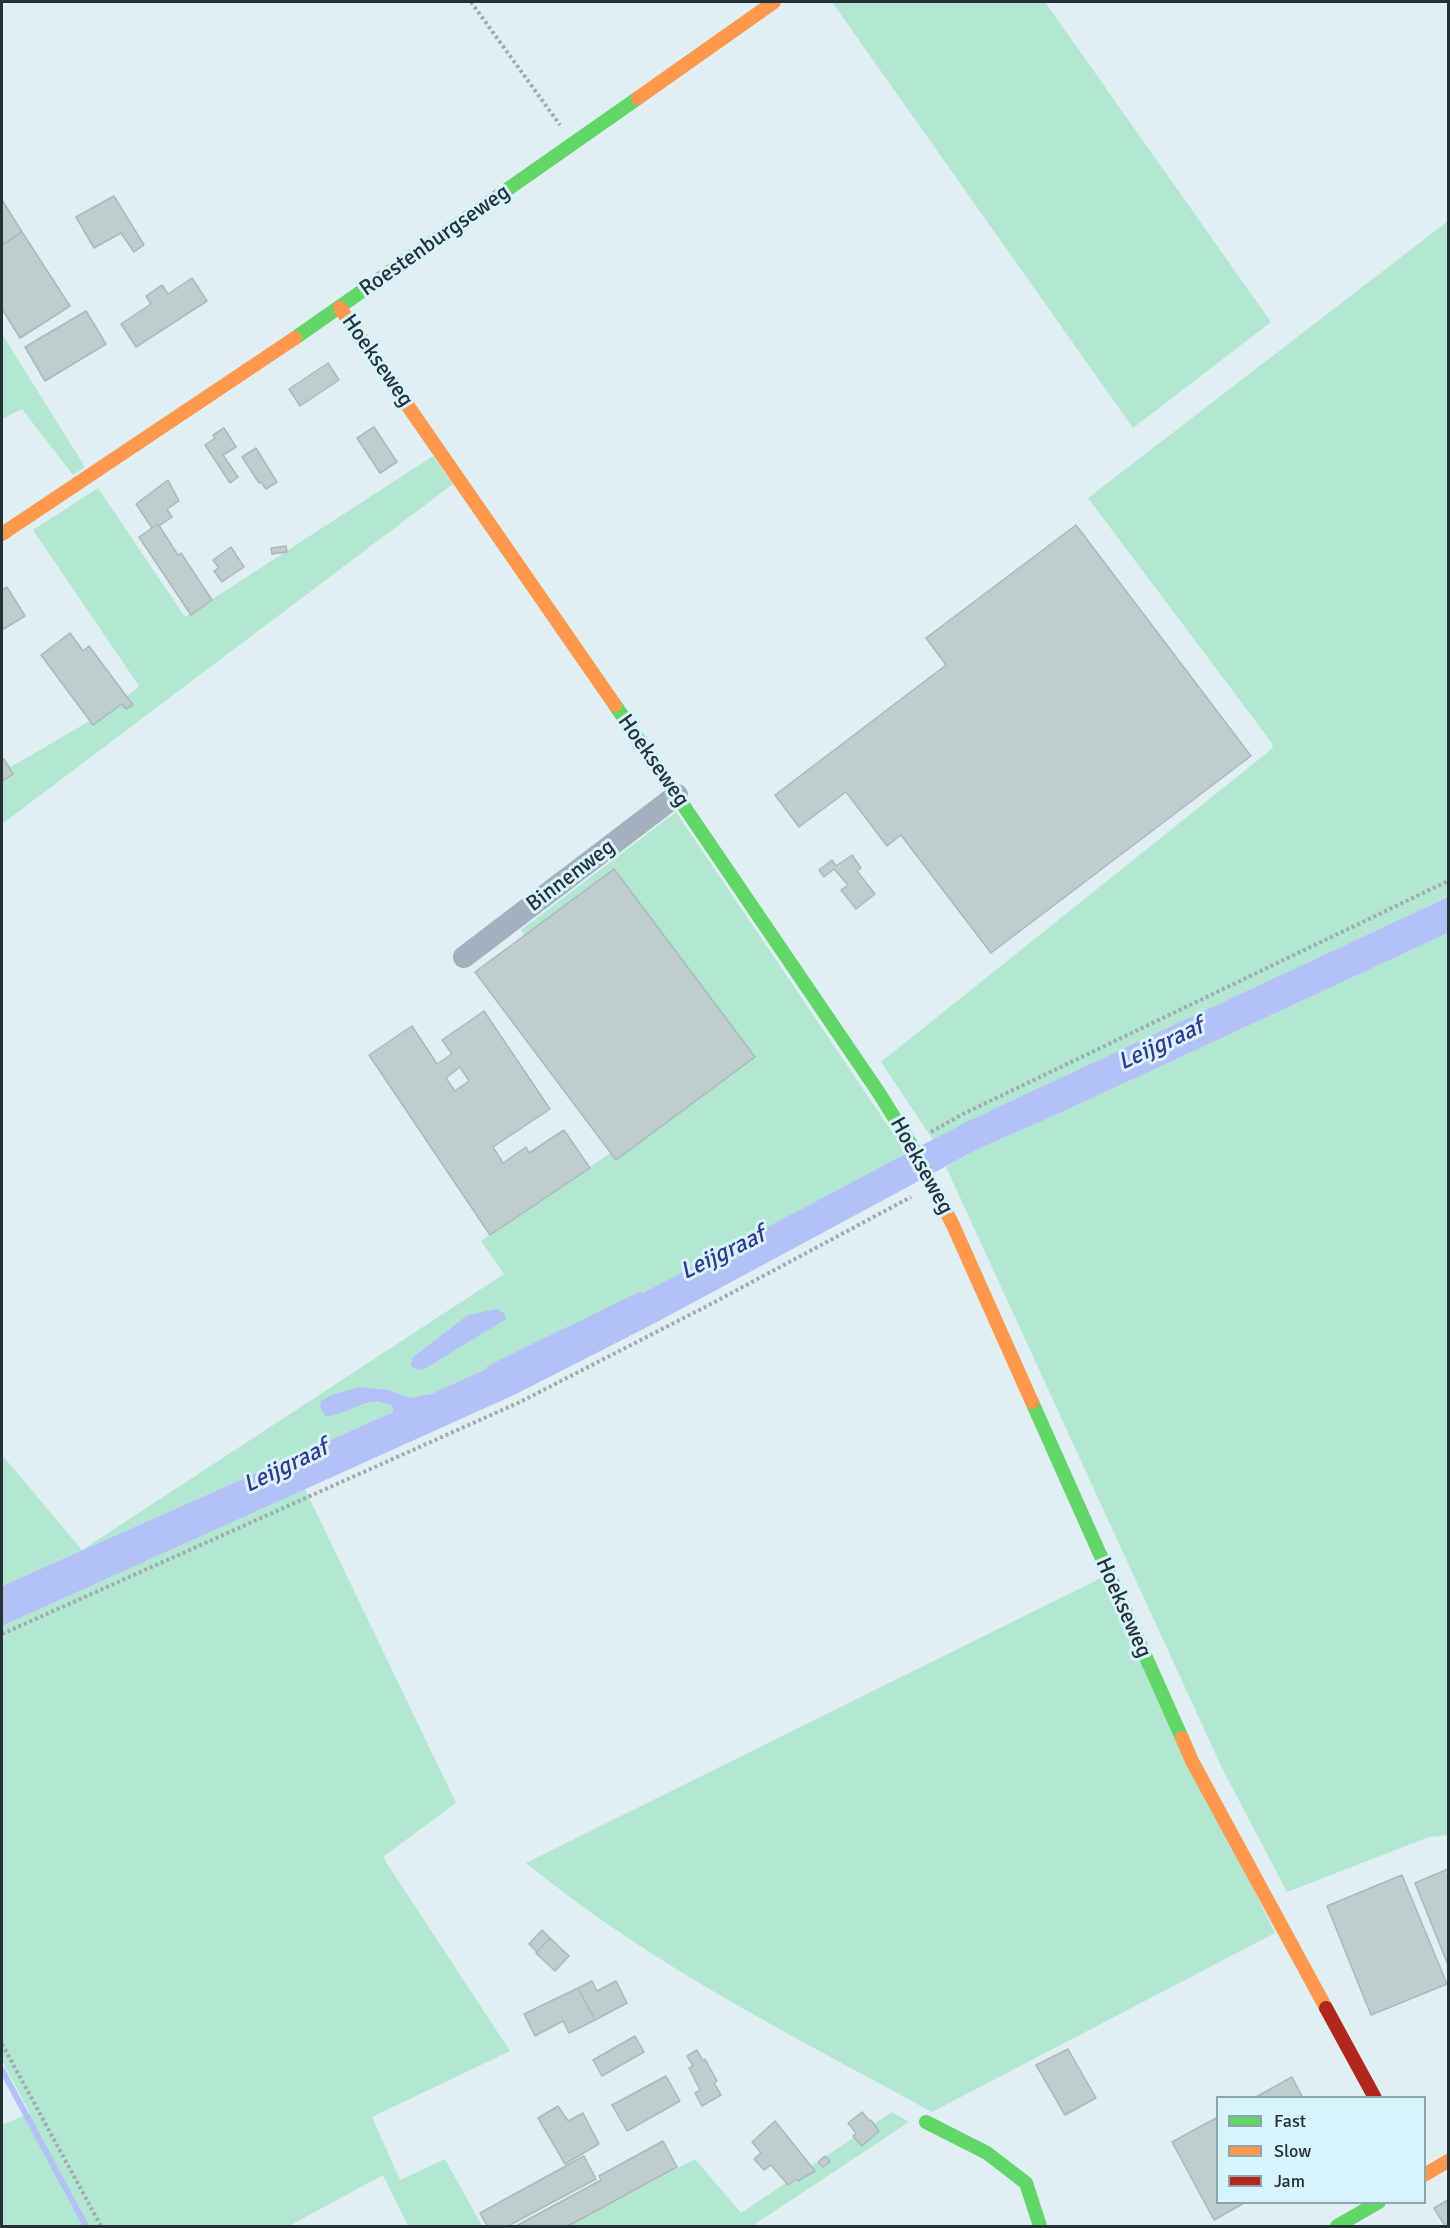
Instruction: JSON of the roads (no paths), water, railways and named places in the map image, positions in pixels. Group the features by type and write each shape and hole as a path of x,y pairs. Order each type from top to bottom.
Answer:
{"street":[{"name":"Roestenburgseweg","path":"2,534 340,308 774,2"},
{"name":"Hoekseweg","path":"340,308 677,795 879,1093 910,1143 957,1234 1192,1761 1374,2096"},
{"name":"Binnenweg","path":"464,957 677,795"},
{"path":"927,2122 987,2153 1026,2183 1040,2226"},
{"path":"1426,2174 1449,2161"},
{"path":"1337,2226 1376,2204"}],"water":[{"path":"1448,897 1448,933 980,1148 657,1322 516,1394 2,1626 2,1586 393,1412 392,1406 374,1402 325,1416 320,1406 321,1401 331,1395 361,1387 389,1390 410,1398 431,1394 573,1330 968,1121"},
{"path":"497,1309 505,1314 506,1319 426,1368 418,1370 411,1366 412,1358 468,1315"}],"waterway":[{"name":"Leijgraaf","path":"490,1368 640,1295"},
{"path":"2,2070 86,2226"}]}
